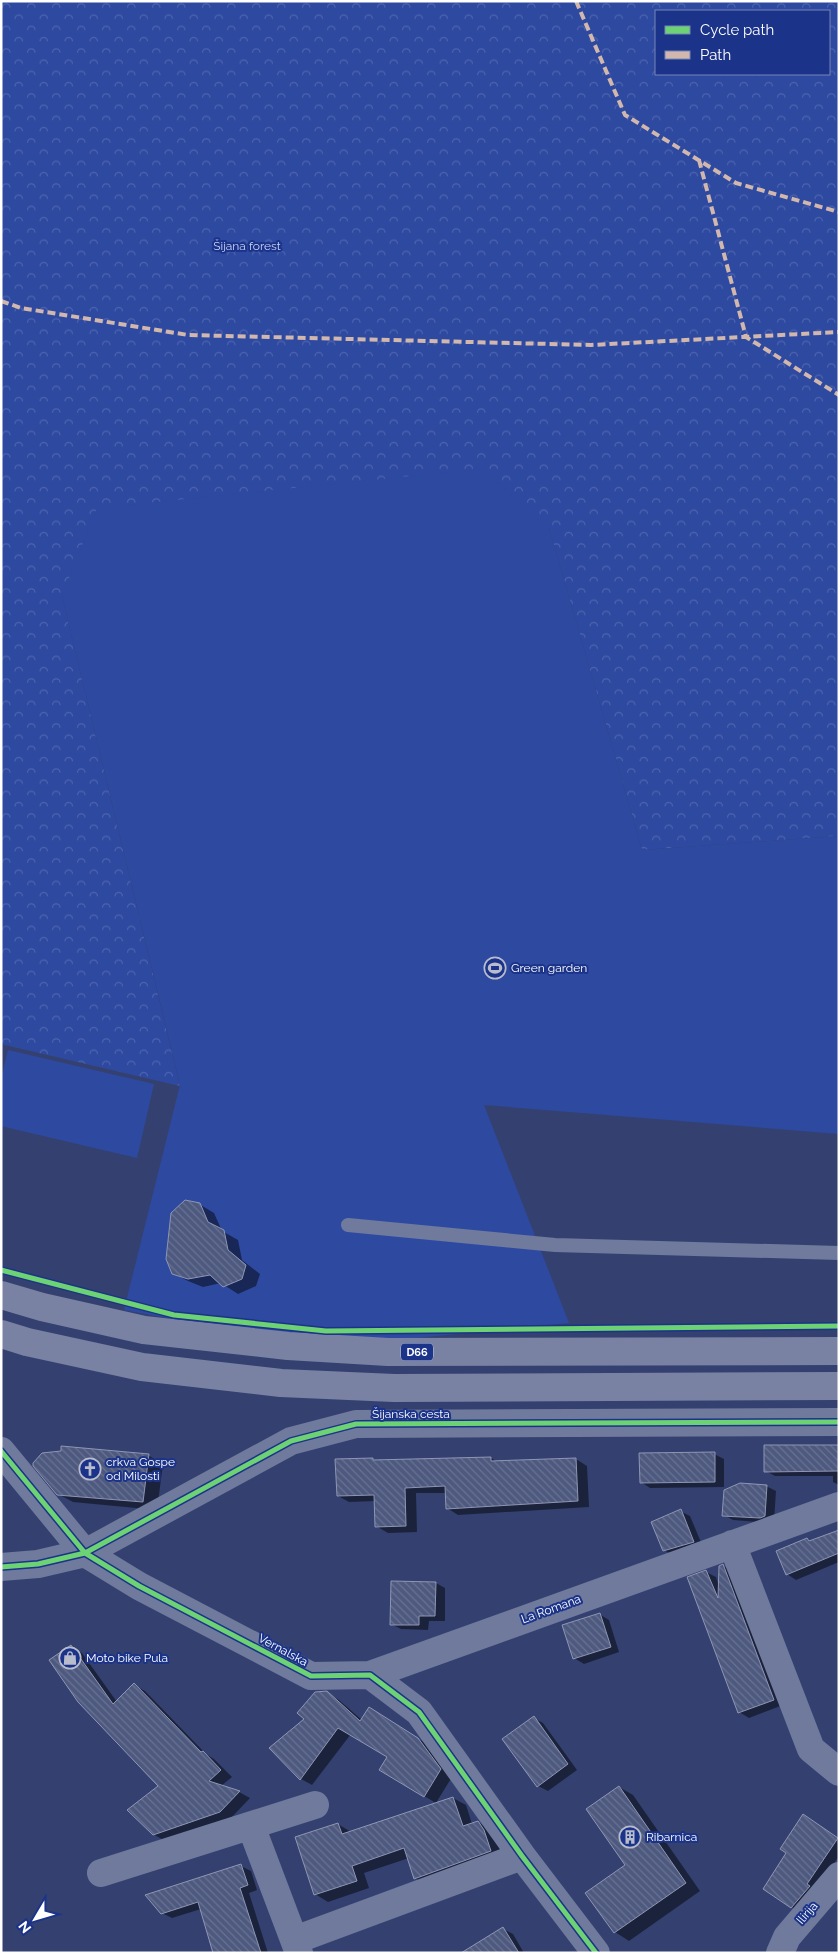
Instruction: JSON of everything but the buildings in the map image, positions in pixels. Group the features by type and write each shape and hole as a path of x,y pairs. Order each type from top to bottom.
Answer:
{"main road":[{"name":"D66","path":"1,1295 42,1307 144,1330 288,1346 388,1352 839,1351"},
{"path":"1,1334 27,1342 142,1367 281,1383 394,1388 839,1386"}],"street":[{"name":"Šijanska cesta","path":"85,1553 291,1441 356,1424 839,1422"},
{"path":"1,1451 85,1553 38,1564 1,1567"},
{"name":"La Romana","path":"370,1675 839,1506"},
{"path":"732,1544 812,1749 839,1772"},
{"name":"Vernalska","path":"85,1553 139,1586 311,1676 370,1675"},
{"path":"370,1675 419,1712 522,1856 596,1953"},
{"path":"101,1873 315,1805"},
{"path":"251,1826 297,1946 522,1856"},
{"name":"Ilirija","path":"780,1953 786,1937 839,1876"}],"lane":[{"path":"348,1225 556,1245 839,1252"}],"green space":[{"name":"Šijana forest","path":"1,1 839,1 839,836 642,850 549,528 62,596 180,1086 1,1044"},
{"name":"Green garden","path":"482,469 549,528 642,850 839,836 839,1134 484,1105 569,1323 375,1342 275,1338 124,1310 180,1085 62,596 97,508"},
{"path":"8,1050 154,1084 137,1158 1,1126 1,1079"}],"marked path":[{"path":"576,1 625,115 736,183 839,212"},
{"path":"699,160 746,337 839,395"},
{"path":"1,301 21,308 188,335 591,345 839,332"}],"cycle path":[{"path":"1,1270 174,1315 326,1331 839,1326"},
{"path":"1,1451 85,1553 291,1441 356,1424 839,1422"},
{"path":"1,1567 38,1564 85,1553 139,1586 311,1676 370,1675 419,1712 522,1856 596,1953"}],"place":[{"name":"Green garden","path":"495,968"},
{"name":"crkva Gospe od Milosti","path":"90,1469"},
{"name":"Moto bike Pula","path":"70,1658"},
{"name":"Ribarnica","path":"630,1837"}]}
